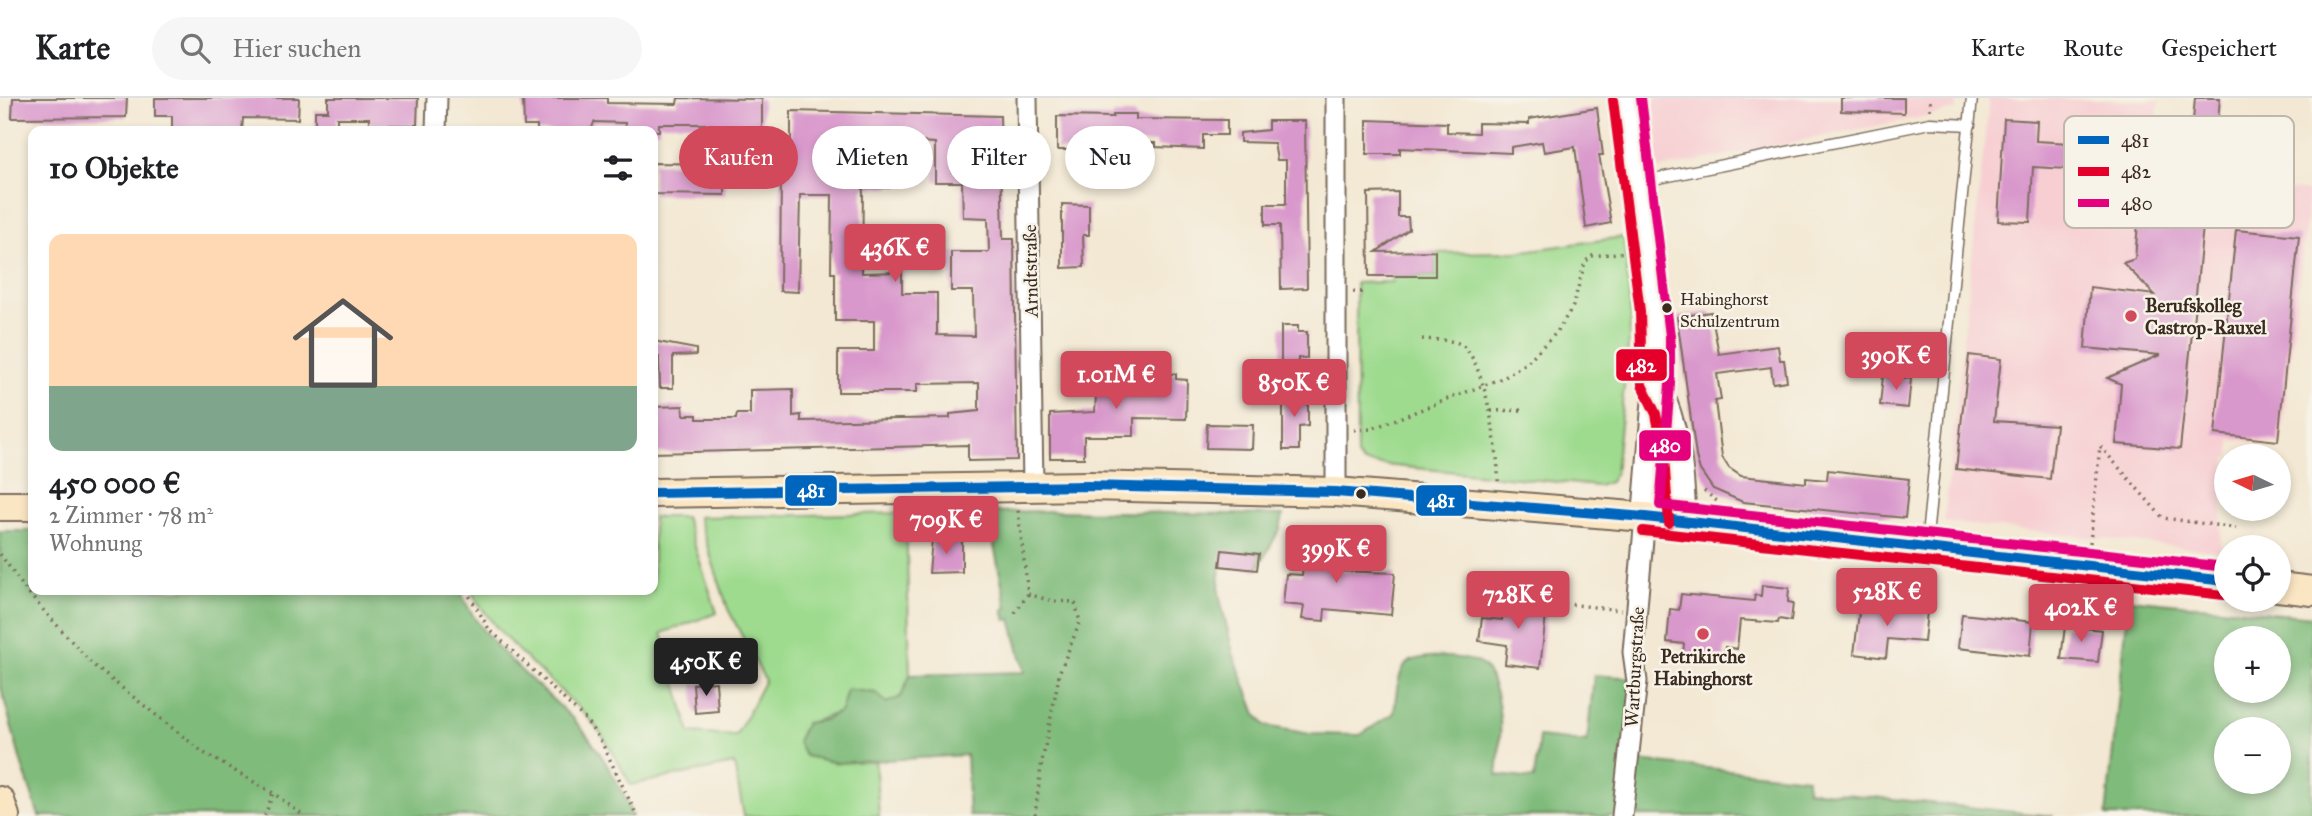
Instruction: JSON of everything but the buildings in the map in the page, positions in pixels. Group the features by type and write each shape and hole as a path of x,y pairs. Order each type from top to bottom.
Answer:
{"main road":[{"path":"658,493 1026,486 1336,492 1645,517 2087,568 2214,580"},
{"path":"0,506 28,506"},
{"path":"2291,589 2312,591"},
{"path":"0,801 5,816"}],"street":[{"path":"436,126 437,98"},
{"name":"Arndtstraße","path":"1026,486 1027,98"},
{"path":"1336,98 1336,492"},
{"path":"1627,98 1654,310 1656,383 1645,517"},
{"path":"1656,383 1669,410 1678,455 1683,522"},
{"name":"Wartburgstraße","path":"1622,816 1637,681 1633,652 1645,517"}],"lane":[{"path":"1926,550 1972,98"},
{"path":"1638,182 1930,123 1970,125"}],"path":[{"path":"1338,431 1370,429 1484,388 1527,362 1557,332 1573,306 1585,262 1592,256 1647,249"},
{"path":"1422,339 1458,343 1465,348 1484,388 1491,411 1499,469 1497,505"},
{"path":"1491,411 1525,410"},
{"path":"2087,568 2100,446 2163,517 2236,528"},
{"path":"1015,613 1028,594 1018,528 1026,486"},
{"path":"0,554 28,593"},
{"path":"1028,594 1052,601 1075,602 1080,622 1060,671 1041,767 1035,816"},
{"path":"30,595 93,664 204,753 273,793 304,816"},
{"path":"469,595 489,629 586,720 601,743 637,816"},
{"path":"1530,600 1637,611"},
{"path":"265,816 273,793"}],"shaded area":[{"path":"1648,98 1957,98 1956,110 1658,169"},
{"name":"Berufskolleg Castrop-Rauxel","path":"1989,98 2159,101 2158,116 2064,116 2064,228 2294,228 2294,190 2309,192 2281,444 2231,440 2231,444 2214,444 2214,522 2222,522 2221,535 2214,535 2214,550 1944,522"}],"green space":[{"path":"1624,237 1631,317 1615,473 1610,482 1598,486 1364,463 1357,456 1356,283 1392,282 1392,276 1435,276 1435,253 1517,252"},
{"path":"987,512 1283,515 1280,529 1257,570 1258,554 1220,566 1219,594 1233,653 1256,714 1266,726 1310,734 1360,735 1394,713 1399,681 1405,665 1421,658 1459,658 1481,664 1486,669 1496,694 1500,721 1497,775 1534,779 1539,737 1587,742 1594,675 1634,678 1619,816 969,816 966,755 838,763 805,756 797,741 806,723 825,720 841,711 847,689 876,693 886,703 901,697 910,675 1025,672 1011,619 1006,620 1003,610 1007,608"},
{"path":"906,513 910,675 907,688 897,700 890,703 843,711 807,723 838,763 875,758 879,816 744,816 734,764 631,785 597,728 496,627 474,595 658,595 658,517 685,517 717,613 662,633 690,733 736,736 765,680 728,609 698,517"},
{"path":"0,531 28,531 28,595 462,595 494,644 573,719 590,740 615,778 632,816 39,816 0,684"},
{"path":"2129,599 2214,607 2214,612 2261,612 2312,617 2312,816 2106,816"},
{"path":"1637,761 1807,778 1807,790 2053,816 1631,816"}],"transit line":[{"name":"480","path":"1641,98 1670,336 1670,384 1660,505 2214,566"},
{"name":"482","path":"1613,100 1640,311 1642,385 1656,414 1664,457 1669,523"},
{"name":"481","path":"658,493 1088,486 1336,492 1645,517 2214,580"},
{"name":"482","path":"1643,531 2214,594"}],"place":[{"name":"Habinghorst Schulzentrum","path":"1667,308"},
{"name":"Berufskolleg Castrop-Rauxel","path":"2131,316"},
{"name":"Petrikirche Habinghorst","path":"1703,634"}]}
